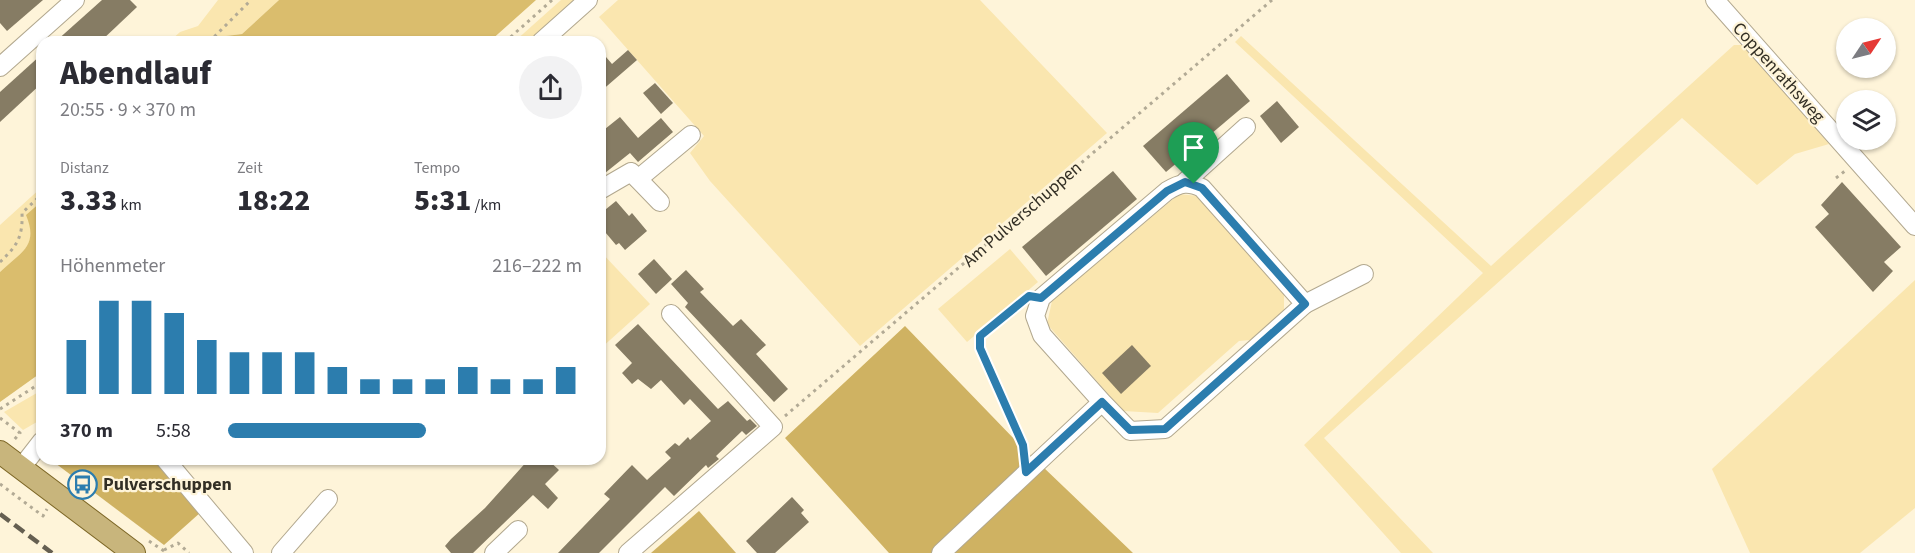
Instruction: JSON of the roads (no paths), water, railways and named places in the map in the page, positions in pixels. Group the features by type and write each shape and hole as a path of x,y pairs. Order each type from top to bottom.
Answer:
{"main road":[{"path":"7,447 21,468 134,553"}],"street":[{"path":"0,67 75,0"},
{"path":"548,36 588,0"},
{"name":"Coppenrathsweg","path":"1715,0 1915,226"},
{"path":"1246,127 1185,182 1167,191 1041,298 1035,316 1042,335 1130,430 1165,429 1305,304 1364,274"},
{"path":"638,179 691,135"},
{"path":"606,187 631,172 660,202"},
{"path":"1185,182 1202,188 1305,304"},
{"path":"628,553 773,427 671,314"},
{"path":"940,553 1102,402"},
{"path":"21,468 36,449"},
{"path":"170,465 244,553"},
{"path":"281,553 328,499"},
{"path":"494,553 518,530"}],"railway":[{"path":"0,514 52,553"}],"place":[{"name":"Pulverschuppen","path":"82,484"}]}
